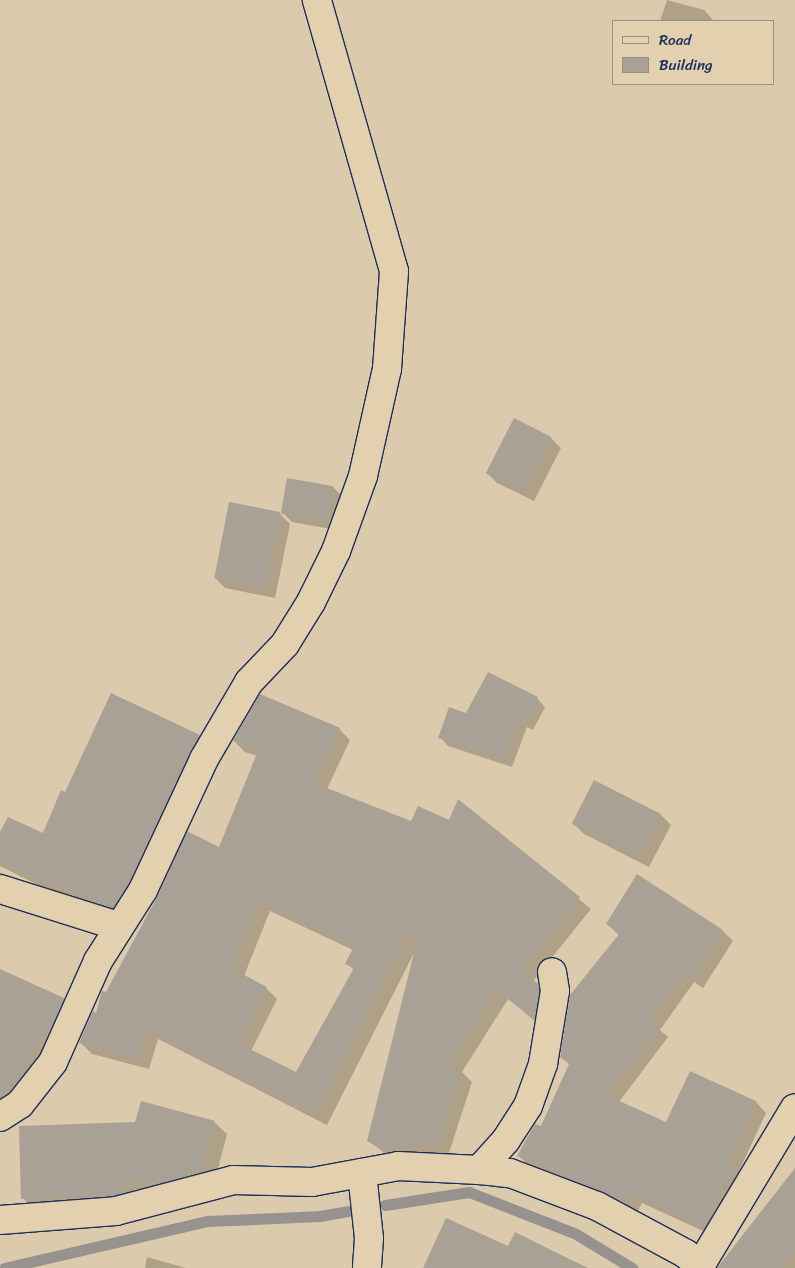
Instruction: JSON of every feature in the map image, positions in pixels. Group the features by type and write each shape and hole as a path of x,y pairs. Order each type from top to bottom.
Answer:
{"street":[{"path":"0,1117 20,1104 53,1062 98,961 118,926 143,890 204,759 249,682 285,644 312,602 336,551 363,476 388,369 394,271 317,0"},
{"path":"0,889 118,926"},
{"path":"479,1170 506,1140 523,1112 543,1064 555,991 552,972"},
{"path":"0,1220 116,1211 233,1180 312,1182 398,1166 479,1170 510,1173 597,1206 686,1254 701,1267 795,1108"},
{"path":"362,1174 369,1238 367,1268"}],"building":[{"path":"514,418 551,437 523,492 486,473"},
{"path":"287,478 333,486 327,522 281,513"},
{"path":"229,502 280,512 265,588 214,578"},
{"path":"488,672 538,697 524,723 518,720 503,759 438,738 449,707 466,713"},
{"path":"111,693 200,735 129,882 113,908 53,883 52,886 0,862 0,832 8,817 43,833 61,790 65,792"},
{"path":"260,694 340,728 314,783 411,821 418,806 449,820 458,799 580,897 521,970 538,984 534,1020 496,988 447,1066 461,1070 437,1145 381,1148 367,1141 418,938 407,934 315,1114 146,1029 138,1059 79,1043 93,1011 96,1013 102,991 106,992 157,897 187,831 219,847 258,751 233,741","holes":["258,901 354,946 345,964 354,968 296,1072 238,1043 267,987 231,968"]},
{"path":"594,780 661,814 639,858 572,824"},
{"path":"637,874 723,930 692,979 683,973 650,1019 658,1026 606,1095 666,1122 690,1071 756,1101 728,1162 735,1165 705,1228 631,1194 628,1202 517,1156 535,1124 541,1126 569,1064 560,1057 570,995 620,933 606,924"},
{"path":"0,969 64,998 48,1034 41,1031 24,1074 0,1098"},
{"path":"141,1101 215,1121 201,1172 186,1171 184,1177 152,1185 122,1177 122,1193 116,1195 21,1199 19,1126 135,1122"},
{"path":"795,1168 795,1251 782,1268 717,1268"},
{"path":"446,1218 508,1246 515,1232 586,1268 423,1268"}],"waterway":[{"path":"385,1205 469,1192 576,1234 632,1268"},
{"path":"4,1268 207,1221 320,1216 348,1211"}]}
